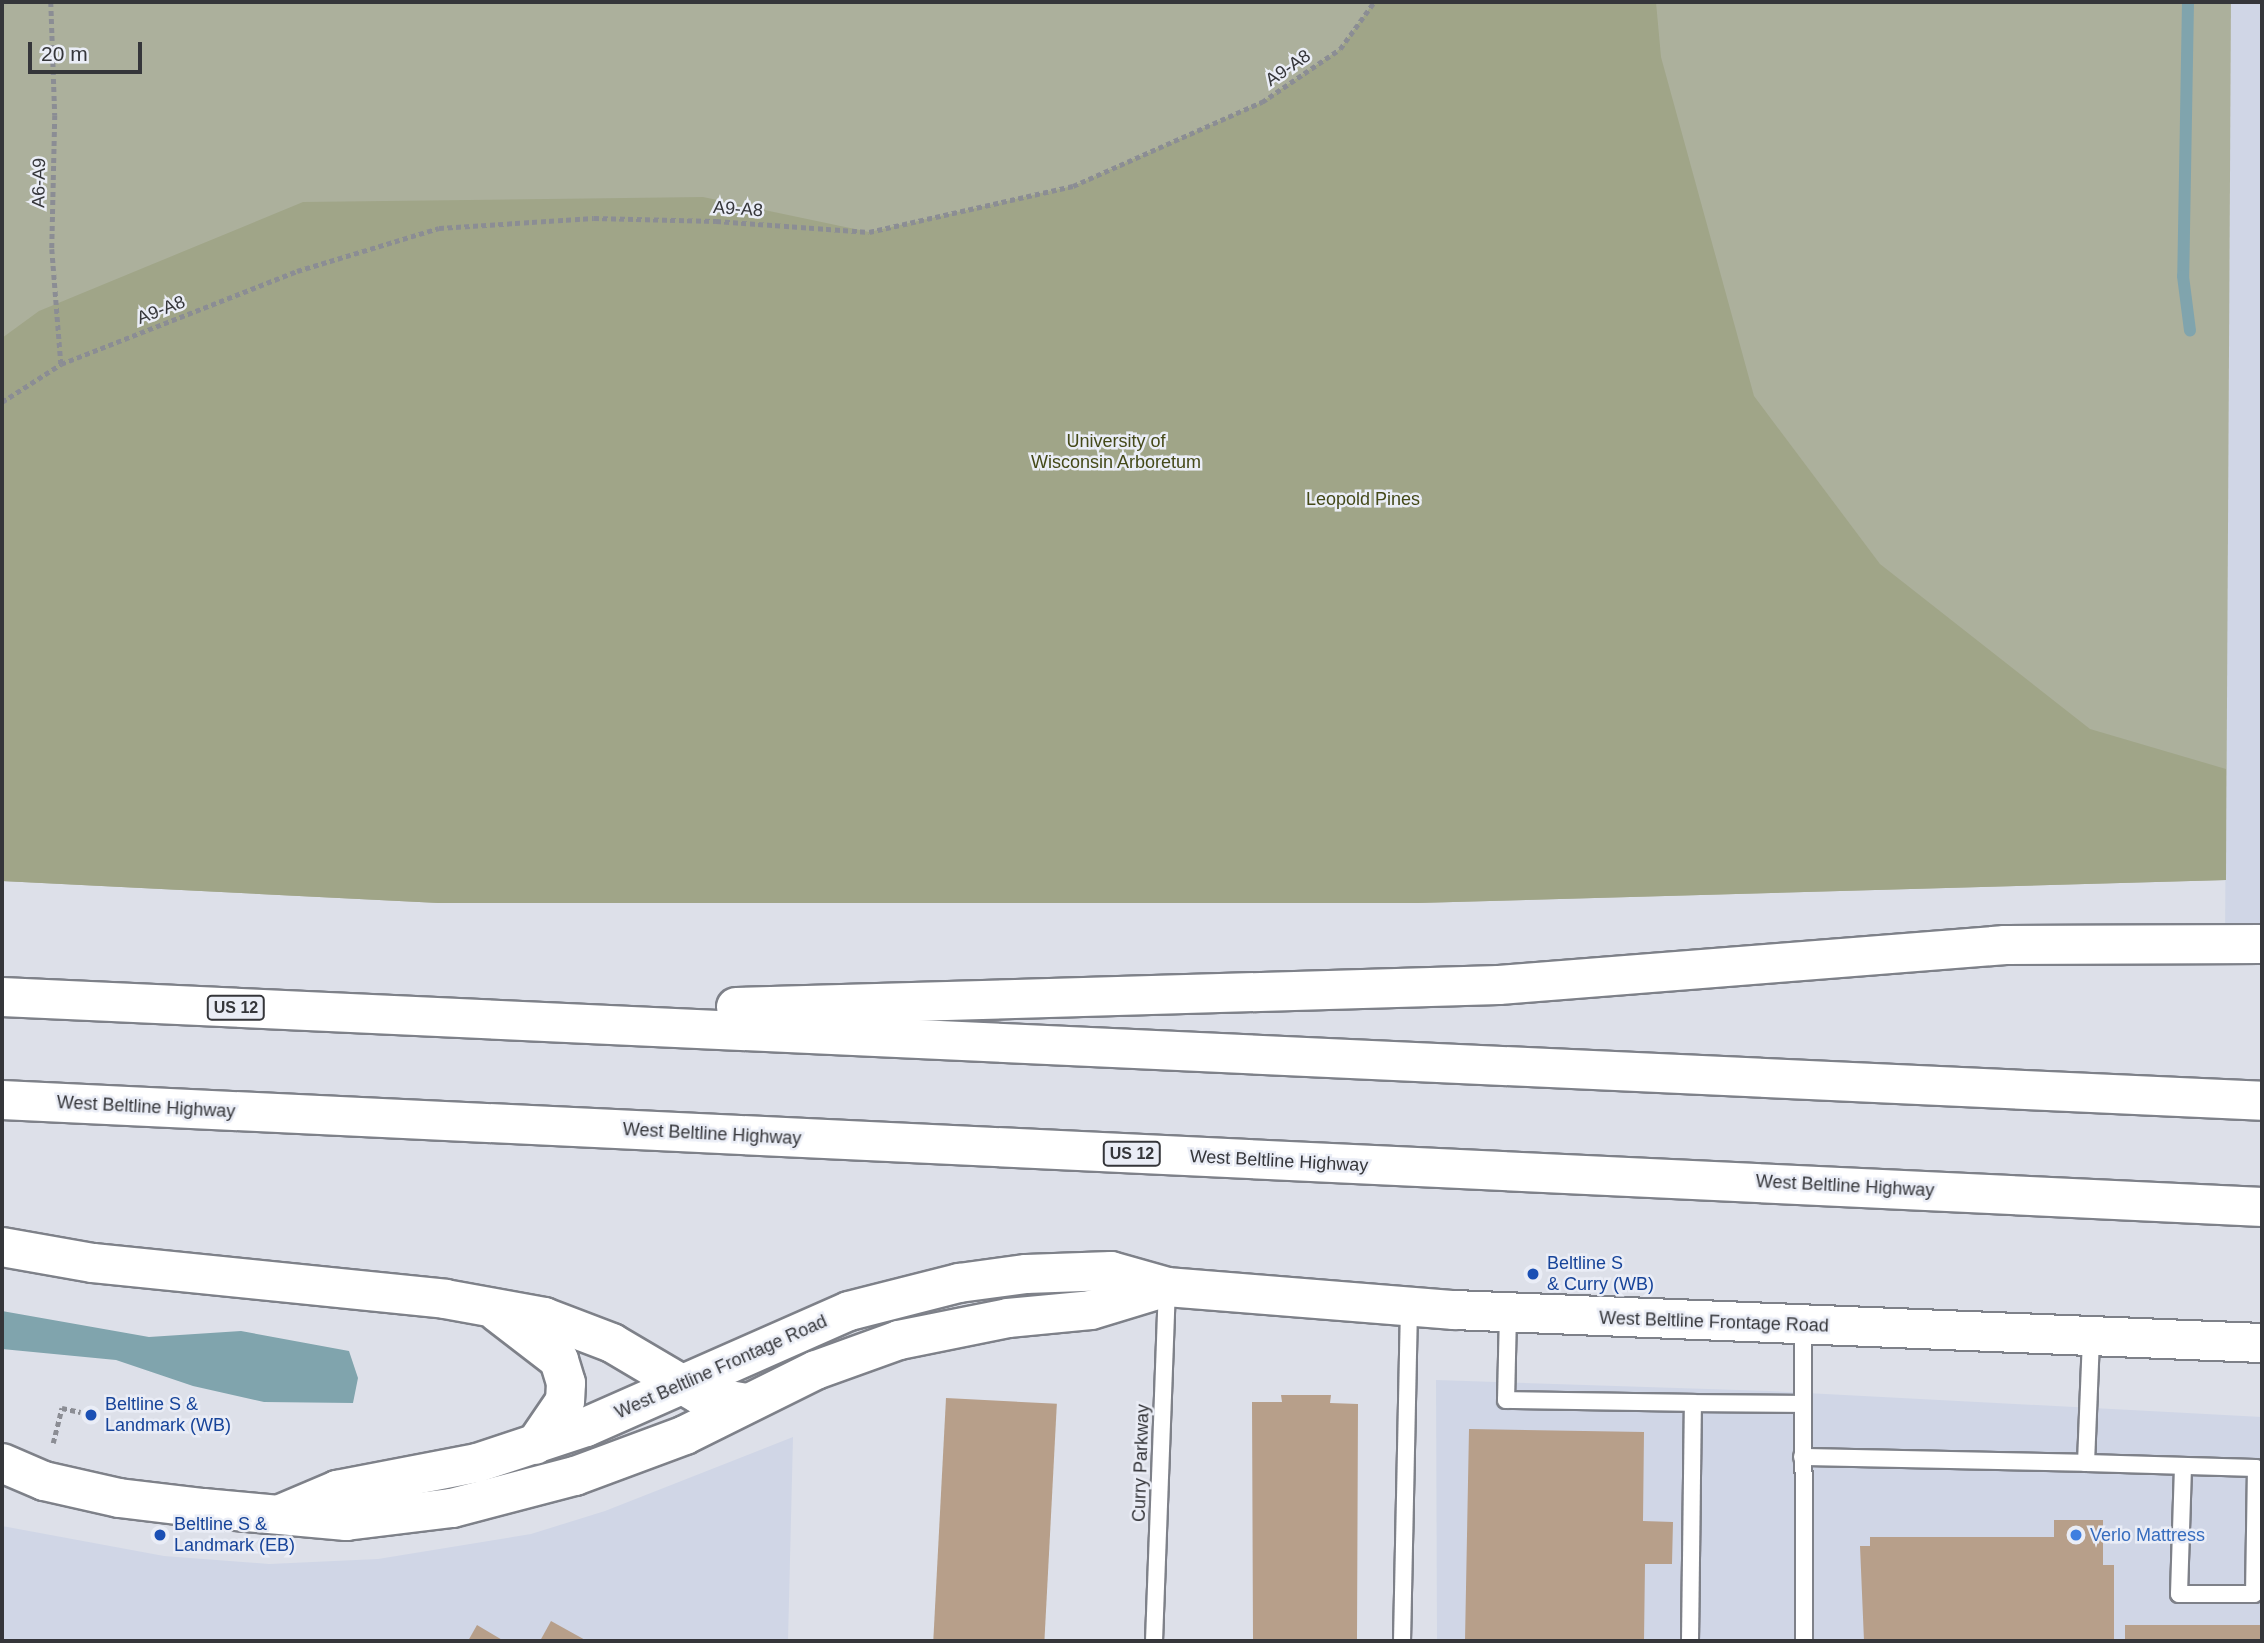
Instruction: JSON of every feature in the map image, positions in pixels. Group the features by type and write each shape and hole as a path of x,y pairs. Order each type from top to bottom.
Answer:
{"main road":[{"path":"405,1015 1317,993 1499,985 1968,947 2262,944"},
{"name":"US 12","path":"2,997 2262,1101"},
{"name":"West Beltline Highway","path":"2,1100 2262,1207"},
{"path":"2,1247 93,1263 445,1299 493,1310 544,1317 612,1343 679,1386 700,1395 746,1403"},
{"name":"West Beltline Frontage Road","path":"282,1513 337,1490 451,1469 535,1445 679,1386 849,1311 960,1283 1111,1271 1167,1287 1409,1308 2262,1343"},
{"name":"West Beltline Frontage Road","path":"2,1463 44,1482 119,1498 346,1521 452,1508 575,1476 685,1434 816,1370 900,1340 1008,1318 1091,1310 1167,1287"},
{"path":"493,1310 559,1360 565,1401 535,1445"}],"lane":[{"name":"Curry Parkway","path":"1154,1641 1167,1287"},
{"path":"1402,1641 1409,1308"},
{"path":"1508,1313 1506,1400 1801,1404"},
{"path":"1803,1325 1801,1457 1804,1641"},
{"path":"2086,1463 2091,1337"},
{"path":"1690,1641 1693,1404"},
{"path":"1801,1457 2086,1463 2256,1468 2254,1594 2179,1594 2183,1466"}],"path":[{"name":"A6-A9","path":"51,2 55,115 52,249 61,364"},
{"name":"A9-A8","path":"2,402 61,364 297,271 439,228 594,218 716,221 869,232 1073,186 1262,102 1340,49 1374,2"}],"shaded area":[{"path":"2231,2 2262,2 2262,944 2225,943"},
{"path":"2,1311 149,1337 241,1331 349,1351 358,1378 353,1403 264,1402 193,1386 116,1360 2,1349"},
{"path":"1436,1380 1769,1391 2262,1417 2262,1641 1437,1641"},
{"path":"793,1437 788,1641 2,1641 2,1526 164,1556 269,1564 378,1559 531,1534 605,1511"}],"green space":[{"name":"Leopold Pines","path":"2,2 2231,2 2226,880 1417,903 439,903 2,881"},
{"name":"Leopold Pines","path":"1374,2 1656,2 1661,57 1754,396 1880,564 2090,729 2226,769 2226,880 1417,903 439,903 2,881 2,338 39,311 303,202 703,197 869,232 1073,186 1262,102 1340,49"}],"building":[{"path":"1281,1395 1331,1395 1330,1403 1358,1404 1357,1641 1253,1641 1252,1402 1282,1402"},
{"path":"946,1398 1057,1404 1044,1641 933,1641"},
{"path":"1469,1429 1644,1432 1643,1521 1673,1522 1672,1564 1645,1564 1644,1641 1465,1641"},
{"path":"2054,1520 2103,1520 2103,1565 2114,1565 2114,1641 1864,1641 1860,1546 1870,1546 1870,1537 2054,1537"},
{"path":"551,1621 587,1641 540,1641"},
{"path":"477,1625 504,1641 468,1641"},
{"path":"2125,1625 2262,1625 2262,1641 2125,1641"}],"waterway":[{"path":"2188,2 2183,276 2190,331"}],"place":[{"name":"Beltline S & Curry (WB)","path":"1533,1274"},
{"name":"Beltline S & Landmark (WB)","path":"91,1415"},
{"name":"Beltline S & Landmark (EB)","path":"160,1535"},
{"name":"Verlo Mattress","path":"2076,1535"}],"park label":[{"name":"University of Wisconsin Arboretum","path":"1116,452"}]}
